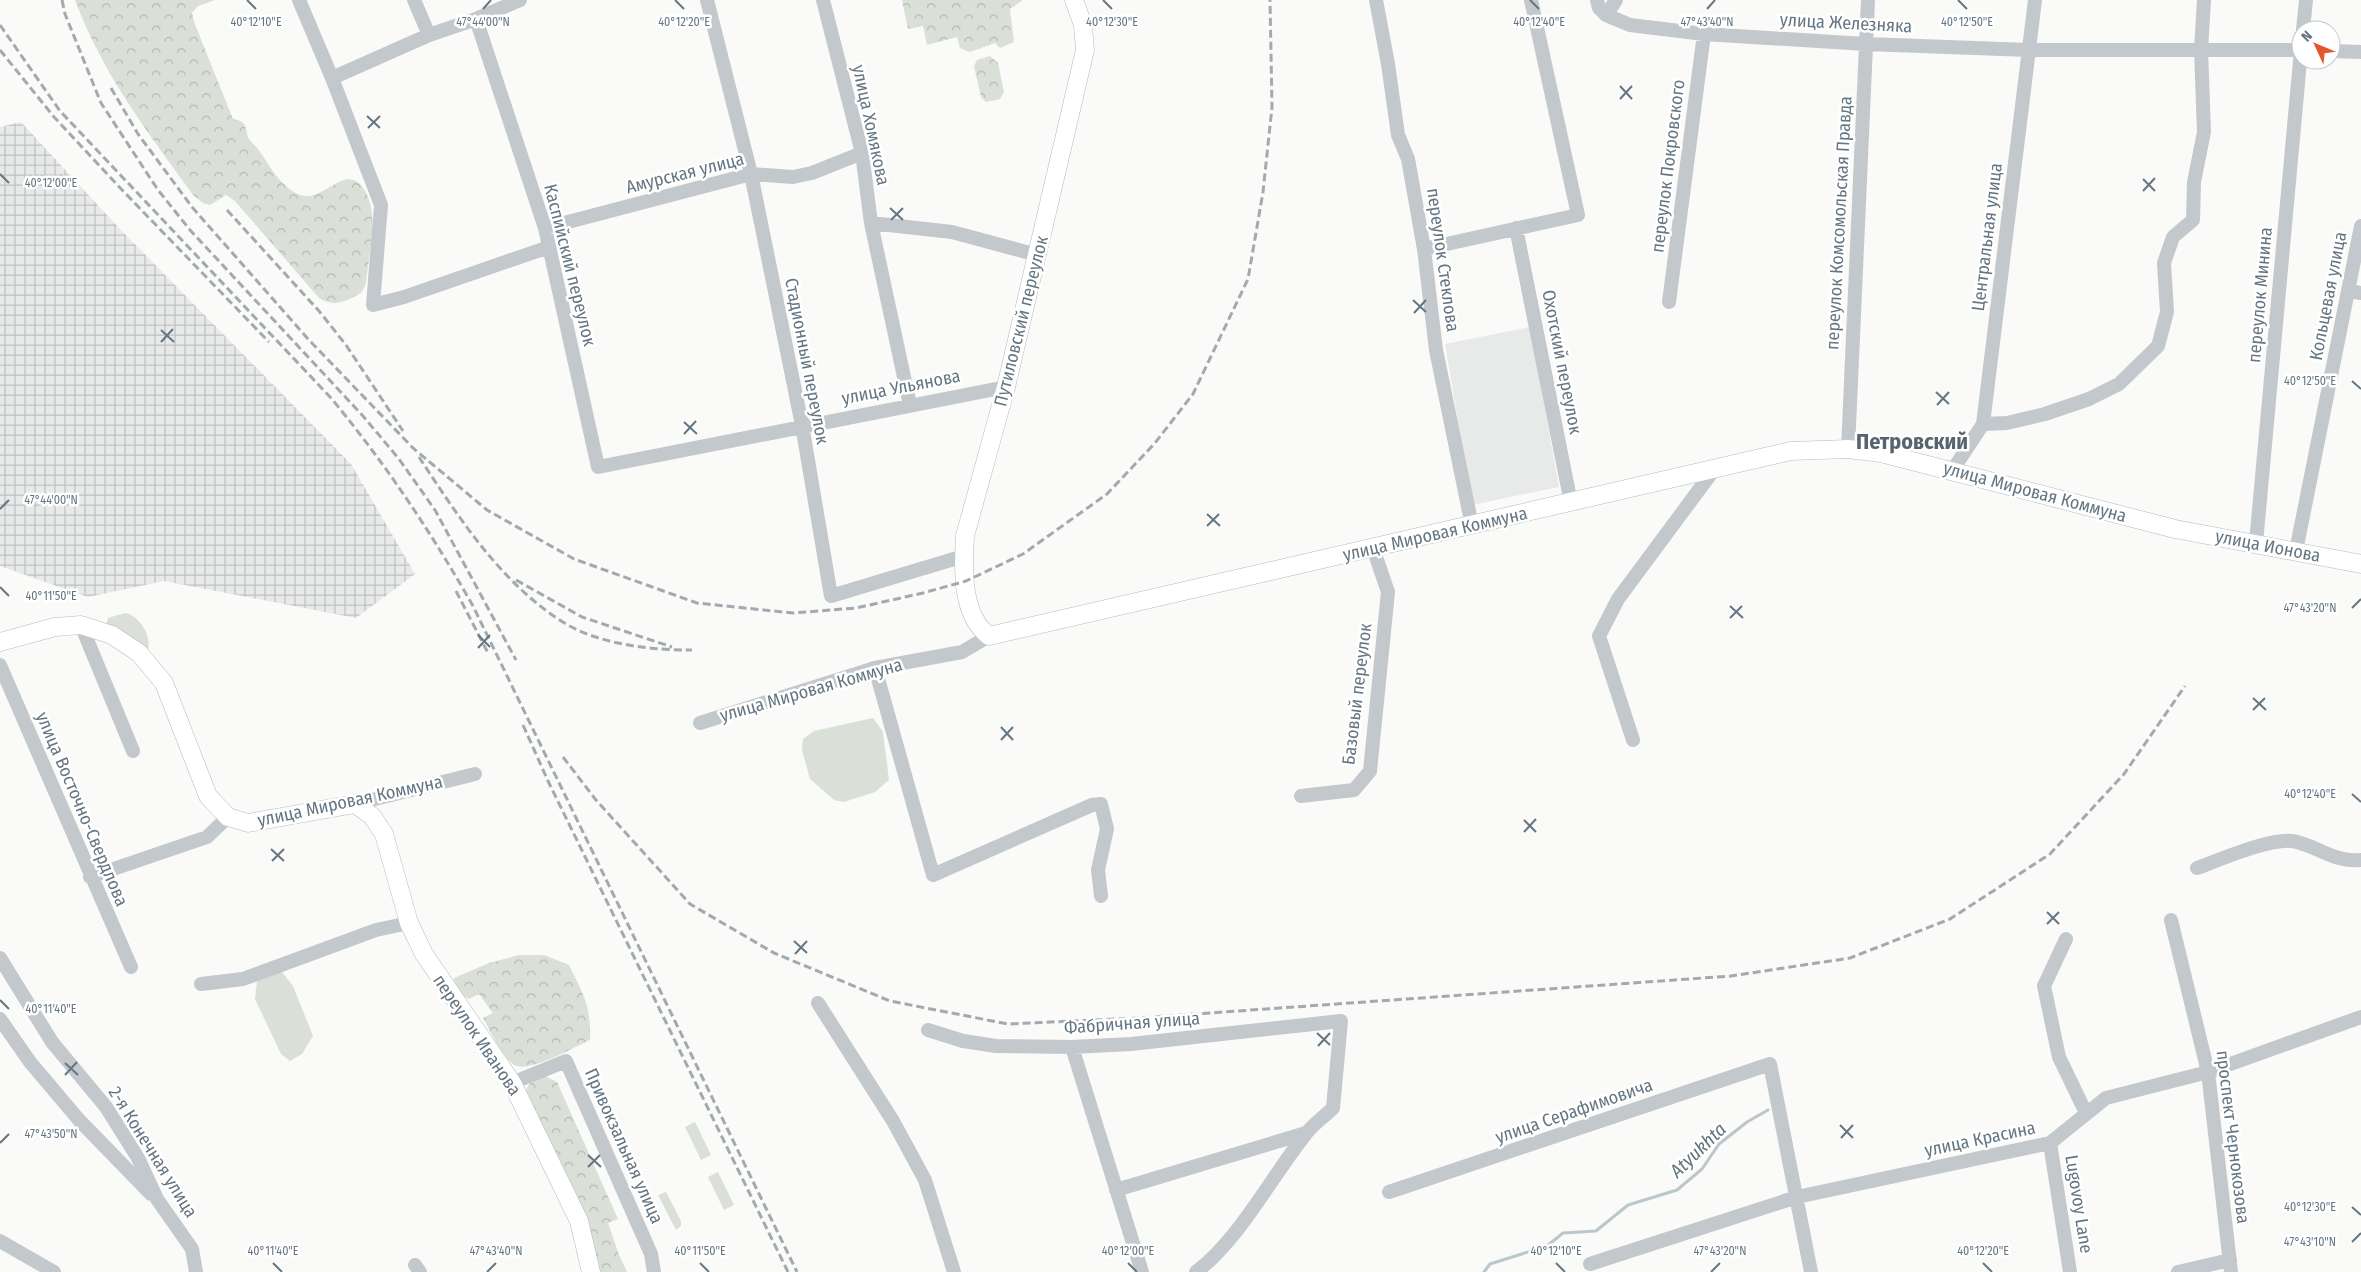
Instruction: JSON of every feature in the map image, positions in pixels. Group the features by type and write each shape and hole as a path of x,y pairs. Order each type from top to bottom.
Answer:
{"main road":[{"name":"Путиловский переулок","path":"989,636 981,630 971,615 964,556 965,536 1006,387 1085,50 1083,25 1074,0"},
{"name":"улица Мировая Коммуна","path":"989,636 1791,451 1848,449 1881,453 2175,529"},
{"name":"улица Ионова","path":"2175,529 2361,564"},
{"path":"0,642 56,627 80,625 112,635 139,653 164,683 208,796 228,817"},
{"name":"улица Мировая Коммуна","path":"228,817 248,823 355,804"},
{"name":"переулок Иванова","path":"355,804 372,816 384,834 409,923 434,971 470,1018 512,1083 579,1221 590,1272"}],"street":[{"path":"299,0 332,78 381,205 373,305 404,297 549,247"},
{"path":"414,0 429,35"},
{"path":"332,78 429,35 476,19 520,0"},
{"name":"Стадионный переулок","path":"707,0 751,174 802,425 831,596 964,556"},
{"name":"улица Хомякова","path":"823,0 862,153 871,223 910,405"},
{"name":"переулок Стеклова","path":"1376,0 1388,64 1398,135 1408,159 1424,249 1436,350 1472,526"},
{"path":"1424,249 1578,215 1531,0"},
{"path":"1598,0 1599,8 1606,14 1616,0"},
{"name":"переулок Комсомольская Правда","path":"1848,449 1868,0"},
{"name":"Центральная улица","path":"1952,471 1983,424 2035,0"},
{"path":"1983,424 2007,424 2089,399 2119,384 2158,346 2167,312 2164,263 2173,238 2193,220 2194,182 2204,132 2201,50 2204,0"},
{"path":"2304,20 2306,0"},
{"name":"улица Железняка","path":"1606,14 1630,25 1704,34 1866,44 2029,50 2291,50"},
{"name":"Каспийский переулок","path":"476,19 545,228 598,467"},
{"name":"переулок Покровского","path":"1669,302 1704,34"},
{"path":"2341,51 2361,52"},
{"name":"переулок Минина","path":"2256,543 2299,70"},
{"name":"Амурская улица","path":"545,228 751,174 793,177 812,173 862,153"},
{"path":"871,223 952,232 1037,254"},
{"name":"Кольцевая улица","path":"2296,551 2355,292 2361,226"},
{"name":"Охотский переулок","path":"1516,228 1570,503"},
{"name":"улица Ульянова","path":"598,467 802,425 1006,387"},
{"path":"1633,740 1599,636 1618,599 1713,470"},
{"name":"Базовый переулок","path":"1301,796 1354,790 1370,771 1388,592 1374,548"},
{"path":"80,625 133,750"},
{"name":"улица Мировая Коммуна","path":"700,722 875,668 962,652 989,636"},
{"name":"улица Восточно-Свердлова","path":"0,665 90,878 131,966"},
{"path":"875,668 933,875 1092,805 1101,804 1106,829 1098,870 1101,896"},
{"name":"улица Мировая Коммуна","path":"355,804 476,774"},
{"path":"90,878 207,837 228,817"},
{"path":"2197,868 2269,843 2292,841 2347,862 2361,860"},
{"name":"проспект Чернокозова","path":"2171,920 2208,1072 2230,1266"},
{"path":"201,984 243,979 376,930 409,923"},
{"path":"2066,940 2044,986 2059,1057 2086,1113"},
{"name":"2-я Конечная улица","path":"0,958 52,1042 106,1107 138,1158 157,1199 192,1248 196,1272"},
{"path":"818,1003 893,1122 925,1180 954,1272"},
{"name":"улица Красина","path":"1590,1264 1796,1197 2050,1143 2106,1098 2208,1072 2361,1017"},
{"path":"0,1019 30,1062 79,1120 128,1173 157,1199"},
{"name":"Фабричная улица","path":"928,1030 963,1042 996,1046 1072,1047 1141,1043 1340,1020 1333,1108 1306,1133"},
{"path":"1072,1047 1142,1272"},
{"name":"Привокзальная улица","path":"512,1083 566,1062 651,1254 654,1272"},
{"name":"улица Серафимовича","path":"1389,1192 1770,1064 1796,1197"},
{"path":"1116,1190 1306,1133"},
{"path":"1196,1272 1206,1264 1240,1225 1306,1133"},
{"name":"Lugovoy Lane","path":"2050,1143 2070,1272"},
{"path":"1796,1197 1811,1272"},
{"path":"0,1241 54,1272"},
{"path":"2178,1272 2230,1266"}],"shaded area":[{"path":"21,122 117,226 351,464 415,574 356,618 164,581 88,597 0,566 0,127"},
{"path":"1530,327 1559,487 1472,505 1445,344"}],"green space":[{"path":"75,0 215,0 198,6 192,13 194,22 233,119 243,123 249,139 278,178 294,192 308,196 315,195 348,179 354,180 364,188 370,201 372,231 366,283 362,292 336,303 330,303 319,298 235,201 226,195 210,205 203,203 193,195 127,102 99,53"},
{"path":"902,0 1023,0 1010,9 1014,42 1000,48 995,43 970,52 960,48 957,37 927,45 923,26 908,29"},
{"path":"990,56 998,63 1004,92 1000,99 986,102 981,97 974,66 977,60"},
{"path":"125,613 135,618 143,627 148,639 148,650 130,636 106,625 108,618"},
{"path":"873,718 883,732 889,780 875,792 844,802 834,800 810,779 802,750 803,739 814,731"},
{"path":"519,955 544,955 569,965 586,1001 590,1028 590,1040 554,1058 524,1067 512,1063 498,1045 483,1018 493,1013 479,994 469,999 462,995 456,988 454,978 489,963"},
{"path":"282,972 293,986 313,1036 302,1054 290,1061 281,1054 255,999 257,982 265,975"},
{"path":"545,1076 557,1082 618,1219 608,1223 627,1272 597,1272 525,1094 532,1082"},
{"path":"695,1122 711,1155 701,1160 685,1127"},
{"path":"718,1172 734,1205 724,1210 708,1177"},
{"path":"666,1192 681,1221 681,1226 676,1230 658,1195"}],"waterway":[{"name":"Atyukhta","path":"1484,1272 1490,1264 1547,1246 1563,1233 1596,1231 1628,1205 1677,1190 1702,1169 1719,1144 1747,1122 1768,1110"}],"railway":[{"path":"62,0 65,14 101,103 158,190 190,230 363,416 399,459 435,510 516,660"},
{"path":"111,88 138,134 192,207 308,339 413,448 487,510 574,559 697,603 793,613 856,608 966,581 1023,554 1107,494 1155,443 1193,394 1248,279 1263,192 1272,107 1270,0"},
{"path":"0,25 60,111 331,398 389,473 441,551 473,606 797,1272"},
{"path":"0,50 54,117 269,342"},
{"path":"227,210 319,311 346,345 403,431"},
{"path":"419,457 484,549 502,570 543,608 566,624 595,637 628,645 692,650"},
{"path":"516,580 582,617 672,647"},
{"path":"456,591 488,653"},
{"path":"563,757 596,800 690,904 774,953 890,1001 1008,1024 1139,1018 1731,976 1850,958 1950,919 2050,854 2124,774 2185,686"},
{"path":"523,725 548,781 788,1272"}],"district":[{"name":"Петровский","path":"1912,441"}]}
